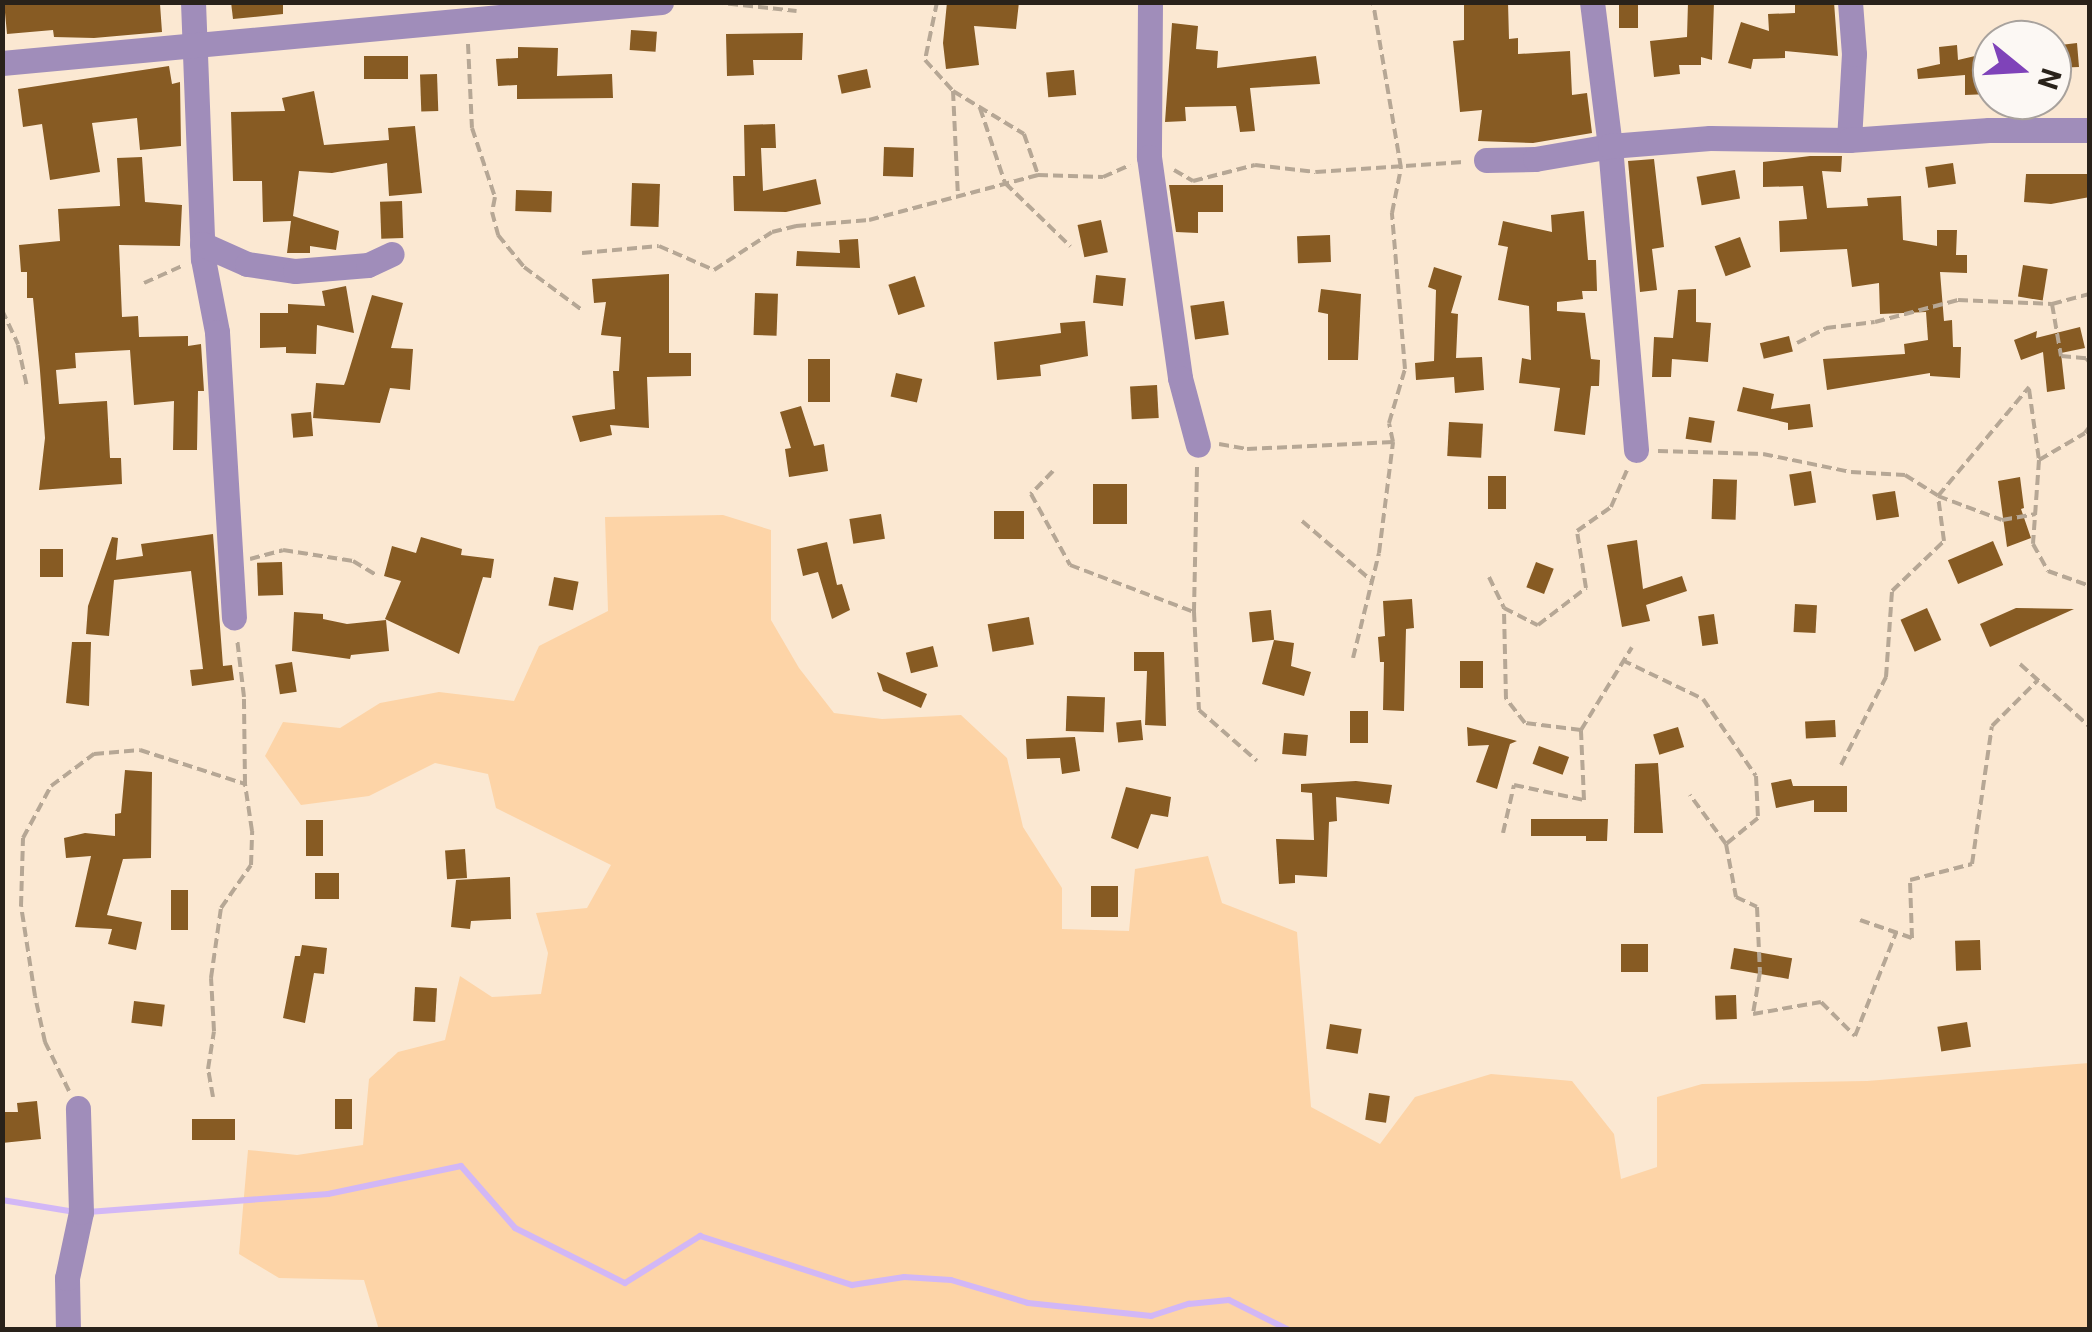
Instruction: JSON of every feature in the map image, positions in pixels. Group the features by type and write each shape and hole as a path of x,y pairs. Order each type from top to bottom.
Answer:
{"street":[{"path":"193,2 202,251 217,332 234,617"},
{"path":"2,63 196,48 457,16 661,2"},
{"path":"1150,2 1149,156 1180,378 1198,445"},
{"path":"1592,2 1610,146 1636,450"},
{"path":"1850,2 1854,54 1850,140"},
{"path":"1486,160 1535,159 1610,146 1710,138 1850,140 1988,130 2090,130"},
{"path":"202,251 247,264 296,271 368,265 392,254"},
{"path":"68,1330 67,1278 81,1212 78,1108"}],"path":[{"path":"713,2 797,11"},
{"path":"937,2 925,60 953,91 1024,134 1038,175"},
{"path":"1353,658 1372,581 1393,442 1389,423 1405,369 1392,213 1401,168 1372,2"},
{"path":"457,16 472,128 495,197 492,212 498,235 524,267 582,310"},
{"path":"953,91 958,196"},
{"path":"980,107 1005,182 1070,246"},
{"path":"582,252 659,246 714,270 772,232 796,226 869,220 1038,175 1103,177 1149,156 1193,181 1255,165 1316,172 1486,160"},
{"path":"144,283 202,251"},
{"path":"1798,343 1826,328 1875,322 1958,300 2052,304 2090,294"},
{"path":"2052,304 2062,356 2086,358 2090,363"},
{"path":"2,310 18,345 27,387"},
{"path":"1840,766 1886,677 1892,591 1944,541 1938,496 2029,387 2039,460 2033,544 2048,571 2090,586"},
{"path":"2039,460 2085,433 2090,426"},
{"path":"1257,761 1200,710 1194,612 1198,445 1247,449 1393,442"},
{"path":"1504,608 1538,625 1586,588 1576,531 1611,507 1636,450 1763,454 1851,472 1905,476 1938,496 2002,520 2036,514"},
{"path":"1053,471 1031,494 1070,565 1194,612"},
{"path":"1302,521 1372,581"},
{"path":"231,565 283,550 353,561 378,576"},
{"path":"1489,577 1504,608 1506,699 1525,723 1581,730"},
{"path":"212,1098 208,1069 214,1031 211,978 220,908 250,865 252,831 245,784 244,697 234,617"},
{"path":"1502,833 1514,786 1584,800 1581,730 1632,646"},
{"path":"1622,660 1703,699 1756,776 1758,818 1726,844"},
{"path":"2020,664 2088,728"},
{"path":"1860,920 1912,938 1910,880 1972,864 1992,726 2038,680"},
{"path":"78,1108 45,1042 35,996 21,906 23,838 52,786 94,754 140,750 245,784"},
{"path":"1690,795 1726,844 1736,897 1757,906 1760,972 1753,1014 1821,1002 1856,1036 1896,932"}],"shaded area":[{"path":"723,515 771,530 771,620 799,668 834,713 882,719 961,715 1007,758 1023,827 1062,888 1062,929 1129,931 1135,869 1208,856 1222,903 1297,932 1311,1107 1380,1144 1415,1097 1491,1074 1572,1081 1614,1134 1621,1179 1657,1167 1657,1097 1702,1084 1867,1081 2089,1063 2089,1329 379,1330 364,1280 279,1278 239,1254 248,1150 297,1155 363,1145 369,1079 398,1052 445,1040 460,976 492,997 541,994 548,953 536,913 587,908 611,865 496,808 488,774 435,763 369,796 301,805 265,756 283,722 340,728 380,703 439,692 514,701 539,646 608,611 605,517"}],"building":[{"path":"4,2 160,4 162,32 94,38 54,37 53,30 7,34"},
{"path":"231,2 283,2 283,14 233,19"},
{"path":"947,2 1019,2 1016,29 974,26 979,65 946,69 943,43"},
{"path":"1464,2 1508,2 1509,39 1518,38 1518,54 1570,51 1572,95 1587,93 1592,133 1533,143 1478,141 1482,110 1460,112 1453,41 1464,40"},
{"path":"1619,2 1638,2 1638,28 1619,28"},
{"path":"1688,2 1714,2 1712,60 1701,57 1701,65 1679,65 1680,74 1654,77 1650,41 1687,37"},
{"path":"1795,2 1834,2 1838,56 1785,51 1785,58 1753,59 1751,69 1728,63 1741,22 1769,31 1768,14 1795,13"},
{"path":"1172,23 1198,26 1196,49 1218,51 1217,68 1316,56 1320,84 1250,88 1255,131 1240,132 1236,106 1185,107 1186,121 1165,122"},
{"path":"631,30 657,32 656,52 630,50"},
{"path":"803,33 802,60 753,60 754,75 727,76 726,34"},
{"path":"2077,43 2079,67 2072,67 2072,44"},
{"path":"1957,45 1958,60 1972,57 1972,95 1965,95 1965,75 1918,79 1917,69 1940,64 1939,47"},
{"path":"518,47 558,48 557,76 612,74 613,98 517,99 517,85 498,86 496,59 518,58"},
{"path":"364,56 408,56 408,79 364,79"},
{"path":"169,66 172,84 180,82 181,146 140,150 137,118 92,123 100,172 50,180 42,124 23,127 18,89"},
{"path":"867,69 871,88 842,94 838,75"},
{"path":"1074,70 1076,95 1048,97 1046,72"},
{"path":"437,74 438,111 421,112 420,75"},
{"path":"314,91 324,145 389,140 388,128 415,126 422,193 389,196 387,163 332,173 299,171 293,216 339,231 336,250 310,246 310,253 287,253 291,221 263,222 262,181 233,181 231,112 285,111 282,98"},
{"path":"775,124 776,148 761,148 763,191 816,179 821,204 786,212 734,211 733,176 745,176 744,125"},
{"path":"884,147 914,148 913,177 883,176"},
{"path":"1842,156 1841,172 1822,171 1827,208 1868,206 1867,198 1901,196 1903,240 1937,246 1937,230 1957,230 1956,255 1967,255 1967,273 1940,272 1944,321 1952,320 1953,347 1961,347 1960,378 1930,373 1827,390 1823,359 1905,354 1904,344 1928,340 1926,312 1880,314 1879,283 1852,287 1847,249 1780,252 1779,221 1807,219 1803,186 1763,187 1763,162"},
{"path":"142,157 145,202 182,205 180,246 119,245 122,317 138,316 139,337 188,336 188,346 201,344 204,391 198,391 197,450 173,450 174,401 134,405 130,350 75,353 76,368 56,370 59,404 107,401 110,458 121,458 122,484 39,490 45,438 40,371 33,298 27,298 27,272 21,272 19,245 60,241 58,209 120,206 117,158"},
{"path":"1654,159 1664,247 1652,249 1657,290 1640,292 1628,161"},
{"path":"1953,163 1956,184 1928,188 1925,167"},
{"path":"1735,170 1740,199 1702,205 1697,177"},
{"path":"2026,174 2090,174 2090,197 2051,204 2024,202"},
{"path":"632,183 660,184 658,227 630,226"},
{"path":"1169,185 1223,185 1223,212 1198,212 1198,233 1176,232"},
{"path":"516,190 552,191 551,212 515,211"},
{"path":"402,201 403,238 381,239 380,202"},
{"path":"1584,211 1588,260 1596,260 1597,291 1582,291 1583,299 1557,302 1557,311 1585,313 1591,359 1600,360 1599,386 1591,386 1585,435 1554,431 1560,388 1519,383 1522,358 1531,360 1529,306 1498,300 1508,247 1498,245 1503,221 1552,232 1551,215"},
{"path":"1101,220 1108,252 1084,257 1078,225"},
{"path":"1330,235 1331,262 1298,263 1297,236"},
{"path":"1740,237 1751,267 1726,276 1715,246"},
{"path":"858,239 860,268 796,266 797,251 840,253 839,240"},
{"path":"2023,265 2048,269 2043,301 2018,297"},
{"path":"1434,267 1462,276 1451,313 1458,314 1456,358 1482,357 1484,390 1455,393 1454,377 1416,380 1415,363 1434,361 1436,290 1428,287"},
{"path":"669,274 669,353 691,353 691,376 647,377 649,428 610,425 612,435 580,442 572,416 615,409 613,371 619,371 621,337 601,335 606,302 594,303 592,279"},
{"path":"1096,275 1126,278 1123,306 1093,303"},
{"path":"915,276 925,306 898,315 888,285"},
{"path":"346,286 354,333 317,325 316,354 286,353 286,347 260,348 260,313 288,313 288,304 325,306 322,291"},
{"path":"1321,289 1361,294 1358,360 1328,360 1328,314 1318,312"},
{"path":"1696,289 1696,322 1711,323 1708,362 1672,359 1671,377 1652,377 1654,337 1673,338 1678,290"},
{"path":"755,293 778,294 777,336 754,335"},
{"path":"372,295 403,303 391,348 413,349 410,390 390,388 380,423 313,418 316,383 344,385"},
{"path":"1224,301 1229,335 1195,339 1190,306"},
{"path":"1085,321 1088,356 1040,365 1041,376 997,380 994,342 1061,333 1060,323"},
{"path":"2080,327 2085,348 2061,353 2065,389 2047,392 2043,352 2021,360 2014,340 2037,331 2036,338"},
{"path":"1789,336 1793,352 1764,359 1760,343"},
{"path":"808,359 830,359 830,402 808,402"},
{"path":"896,373 922,379 917,402 891,396"},
{"path":"1157,385 1159,418 1132,419 1130,386"},
{"path":"1743,387 1774,394 1771,409 1810,404 1813,427 1788,430 1788,423 1737,411"},
{"path":"801,406 814,446 824,444 828,471 789,477 785,449 791,448 780,412"},
{"path":"311,412 313,436 293,438 291,414"},
{"path":"1689,417 1715,421 1711,443 1686,439"},
{"path":"1449,422 1483,424 1481,458 1447,456"},
{"path":"1811,471 1816,503 1794,506 1789,474"},
{"path":"1488,476 1506,476 1506,509 1488,509"},
{"path":"2020,477 2024,508 2021,509 2031,538 2007,547 1998,481"},
{"path":"1713,479 1737,480 1736,520 1712,519"},
{"path":"1093,484 1127,484 1127,524 1093,524"},
{"path":"1895,491 1899,517 1876,520 1872,495"},
{"path":"994,511 1024,511 1024,539 994,539"},
{"path":"881,514 885,539 853,544 849,519"},
{"path":"213,534 223,666 232,665 234,680 192,686 190,670 203,669 191,571 114,580 109,636 86,634 88,606 112,537 118,538 116,560 143,556 141,544"},
{"path":"421,537 462,549 461,555 494,559 491,578 483,577 459,654 385,619 401,581 384,576 392,546 416,553"},
{"path":"1637,540 1643,589 1682,576 1687,591 1646,605 1650,621 1622,627 1607,545"},
{"path":"1993,541 2003,565 1958,584 1948,560"},
{"path":"827,542 837,585 842,584 850,610 832,619 818,572 803,576 797,549"},
{"path":"40,549 63,549 63,577 40,577"},
{"path":"282,562 283,595 258,596 257,563"},
{"path":"1536,562 1554,569 1544,594 1526,587"},
{"path":"554,577 579,582 573,610 548,605"},
{"path":"1412,599 1414,628 1406,629 1404,711 1383,710 1384,662 1380,662 1378,637 1385,636 1383,601"},
{"path":"1795,604 1817,605 1816,633 1794,632"},
{"path":"1927,608 1941,640 1915,652 1901,620"},
{"path":"2016,608 2074,609 1990,647 1980,624"},
{"path":"1271,610 1274,640 1252,642 1249,612"},
{"path":"294,612 323,614 323,619 347,624 386,620 389,651 351,655 350,659 292,651"},
{"path":"1714,614 1718,644 1702,646 1698,616"},
{"path":"1029,617 1034,645 993,652 988,624"},
{"path":"1274,640 1294,643 1291,666 1311,672 1304,696 1262,684"},
{"path":"72,642 91,642 89,706 66,703"},
{"path":"933,646 938,666 911,673 906,653"},
{"path":"1134,652 1164,652 1166,726 1145,725 1147,671 1134,671"},
{"path":"1460,661 1483,661 1483,688 1460,688"},
{"path":"292,662 297,692 280,694 275,665"},
{"path":"877,672 927,694 921,708 883,691"},
{"path":"1067,696 1105,697 1104,732 1066,731"},
{"path":"1350,711 1368,711 1368,743 1350,743"},
{"path":"1141,720 1143,740 1118,743 1116,723"},
{"path":"1835,720 1836,737 1806,739 1805,722"},
{"path":"1467,727 1517,741 1510,744 1497,789 1476,782 1489,745 1468,746"},
{"path":"1678,727 1684,747 1659,755 1653,735"},
{"path":"1284,733 1308,735 1306,756 1282,754"},
{"path":"1075,737 1080,771 1062,774 1060,758 1027,759 1026,739"},
{"path":"1539,746 1569,757 1563,775 1533,764"},
{"path":"1658,763 1663,833 1634,833 1635,764"},
{"path":"125,770 152,772 151,858 123,859 107,915 142,922 136,950 108,944 112,929 75,927 91,856 66,858 64,838 85,833 115,836 115,814 121,813"},
{"path":"1791,779 1793,786 1847,786 1847,812 1814,812 1814,800 1776,808 1771,783"},
{"path":"1356,781 1392,785 1389,804 1336,797 1337,821 1329,822 1327,877 1295,875 1295,883 1279,884 1276,839 1314,840 1312,793 1301,792 1301,784"},
{"path":"1126,787 1171,797 1168,817 1151,814 1138,849 1111,838"},
{"path":"1531,819 1608,819 1607,841 1586,841 1586,836 1531,836"},
{"path":"306,820 323,820 323,856 306,856"},
{"path":"465,849 467,878 447,879 445,850"},
{"path":"315,873 339,873 339,899 315,899"},
{"path":"510,877 511,919 471,921 470,929 451,927 456,880"},
{"path":"1091,886 1118,886 1118,917 1091,917"},
{"path":"171,890 188,890 188,930 171,930"},
{"path":"1980,940 1981,970 1956,971 1955,941"},
{"path":"1621,944 1648,944 1648,972 1621,972"},
{"path":"302,945 327,948 324,974 314,973 305,1023 283,1018 295,956 300,956"},
{"path":"1734,948 1792,958 1788,979 1730,969"},
{"path":"415,987 437,988 435,1022 413,1021"},
{"path":"1736,995 1737,1019 1716,1020 1715,996"},
{"path":"134,1001 165,1005 162,1027 131,1023"},
{"path":"1967,1022 1971,1047 1941,1051 1937,1027"},
{"path":"1330,1024 1362,1029 1358,1054 1326,1049"},
{"path":"1369,1093 1390,1096 1386,1123 1365,1120"},
{"path":"335,1099 352,1099 352,1129 335,1129"},
{"path":"37,1101 41,1139 2,1143 2,1112 18,1112 17,1103"},
{"path":"192,1119 235,1119 235,1140 192,1140"}],"waterway":[{"path":"88,1212 328,1194 461,1166 515,1228 625,1283 700,1236 852,1285 904,1277 951,1280 1028,1303 1151,1316 1189,1304 1229,1300 1289,1330"},
{"path":"2,1200 75,1212"}]}
